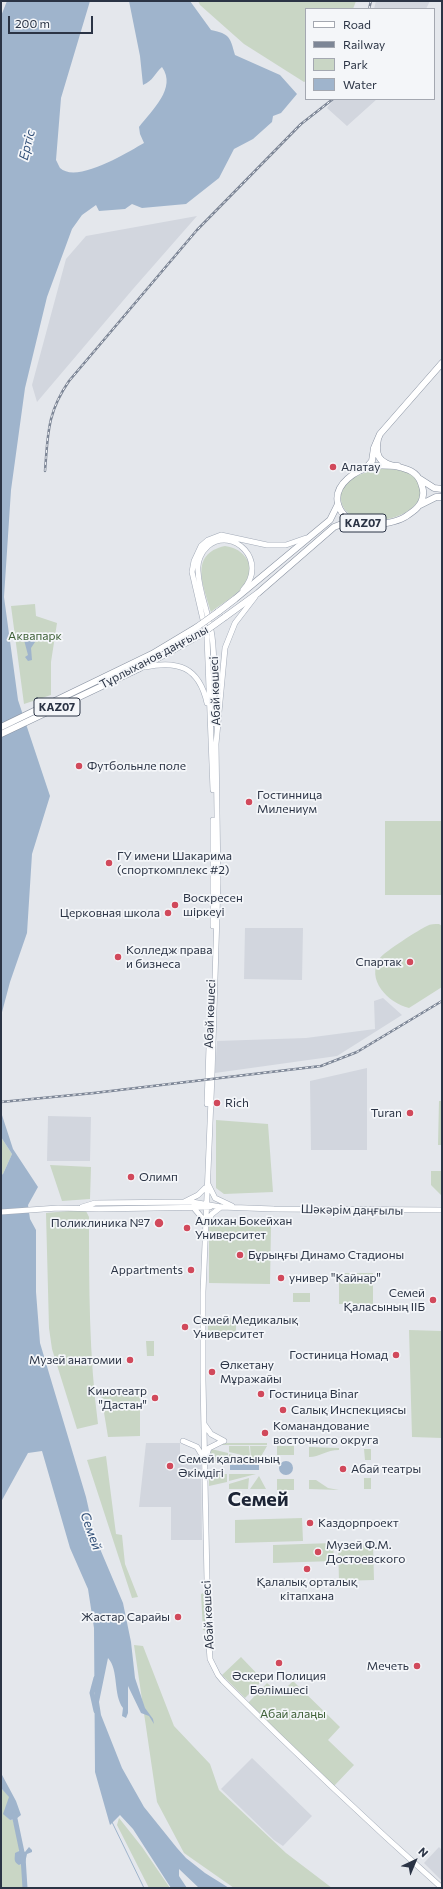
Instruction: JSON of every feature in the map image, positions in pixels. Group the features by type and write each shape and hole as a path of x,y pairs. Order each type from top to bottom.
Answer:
{"highway":[{"path":"365,469 372,461 374,448 385,427 442,364"},
{"name":"KAZ07","path":"378,439 377,447 379,458 384,462 414,473 420,479"},
{"name":"KAZ07","path":"398,466 373,466 351,476 342,484 338,494 338,504 344,513 352,520 377,525 392,523 420,506"},
{"path":"420,479 434,488 442,489"},
{"path":"420,479 424,495 420,506"},
{"path":"420,506 436,497 442,497"},
{"name":"Тұрлыханов даңғылы","path":"1,734 111,677 197,627 235,600 319,530 330,520 338,504"},
{"name":"Тұрлыханов даңғылы","path":"1,727 111,677 140,668 200,635 258,593 334,527 352,520"}],"main road":[{"name":"Абай көшесі","path":"206,1186 214,882 214,815 209,714 210,673 207,637 192,572 194,561 201,546 208,540 221,535 256,544 286,545 303,540 319,530"},
{"name":"Абай көшесі","path":"235,600 247,586 251,576 253,562 243,547 232,542 223,541 208,546 198,562 198,572 212,636 214,715 216,733 218,882 203,1290 205,1546 210,1659 218,1675 334,1790 442,1888"},
{"path":"216,733 225,648 235,623 258,593"},
{"path":"140,668 159,664 175,664 188,670 200,683 205,694 209,714"},
{"path":"184,1202 198,1194 206,1186 215,1198 234,1207"},
{"name":"Шәкәрім даңғылы","path":"82,1207 95,1203 184,1202 205,1206"},
{"name":"Шәкәрім даңғылы","path":"1,1212 82,1207 99,1209 205,1206 274,1209 442,1210"},
{"path":"193,1207 205,1221 222,1207"},
{"path":"203,1423 211,1434 223,1441 209,1448 204,1462"},
{"path":"183,1441 197,1447 204,1462"}],"shaded area":[{"path":"376,1 430,1 426,8 374,8"},
{"path":"333,100 376,100 347,126 327,108"},
{"path":"197,216 37,402 32,385 66,259 86,236"},
{"path":"245,928 303,928 302,980 244,979"},
{"path":"383,998 402,1015 337,1056 215,1073 217,1041 306,1038 375,1029 374,1001"},
{"path":"367,1068 367,1150 311,1150 310,1081"},
{"path":"48,1116 91,1117 90,1161 47,1161"},
{"path":"146,1443 180,1443 180,1464 201,1464 202,1540 171,1540 171,1507 139,1507"},
{"path":"252,1758 312,1816 283,1846 274,1840 221,1789"},
{"path":"439,1847 442,1850 442,1881 424,1863"}],"green space":[{"path":"198,1 356,1 353,8 305,8 304,82 244,44 200,5"},
{"path":"377,469 403,471 413,476 420,487 421,493 418,501 415,505 400,515 384,520 376,521 360,519 351,515 343,507 341,500 341,493 344,487 352,478"},
{"path":"225,546 238,550 246,558 250,569 249,577 239,591 211,612 203,582 202,564 206,556 213,550"},
{"name":"Аквапарк","path":"35,604 36,616 57,623 51,662 51,695 24,704 11,606"},
{"path":"385,821 442,821 442,895 385,895"},
{"name":"Спартак","path":"439,924 442,926 442,987 409,1008 401,1005 387,996 381,989 375,974 376,966 383,955 417,931 428,925"},
{"path":"439,1101 442,1101 442,1145 438,1145"},
{"path":"216,1120 268,1124 273,1192 224,1194 216,1188"},
{"path":"1,1137 12,1154 3,1174 1,1175"},
{"path":"50,1165 91,1167 90,1199 62,1201"},
{"path":"431,1171 442,1171 442,1196 431,1185"},
{"path":"80,1210 86,1211 89,1217 89,1295 91,1346 98,1424 77,1429 52,1349 49,1328 46,1213"},
{"name":"Бұрыңғы Динамо Стадионы","path":"209,1225 271,1226 270,1284 209,1283"},
{"path":"339,1273 373,1273 373,1304 339,1304"},
{"path":"293,1293 310,1293 310,1302 293,1302"},
{"path":"208,1318 236,1318 236,1334 208,1334"},
{"path":"409,1330 442,1331 442,1438 412,1437"},
{"path":"146,1341 154,1341 154,1356 147,1356"},
{"path":"100,1388 140,1389 140,1436 108,1437"},
{"path":"224,1443 267,1443 267,1445 215,1445"},
{"path":"229,1446 249,1446 250,1457 229,1452"},
{"path":"250,1446 267,1446 259,1460 251,1457"},
{"path":"277,1446 294,1446 294,1455 277,1455"},
{"path":"309,1447 339,1448 339,1450 309,1457"},
{"path":"211,1449 228,1453 228,1462 209,1461"},
{"path":"364,1449 371,1449 371,1460 365,1460"},
{"path":"229,1454 256,1461 229,1462"},
{"path":"106,1456 116,1534 122,1535 125,1564 138,1597 132,1598 87,1460"},
{"path":"209,1474 227,1474 227,1482 209,1486"},
{"path":"229,1474 256,1474 229,1481"},
{"path":"259,1476 266,1489 250,1489"},
{"path":"249,1478 248,1489 229,1489 229,1484"},
{"path":"364,1478 371,1478 371,1489 364,1489"},
{"path":"277,1479 294,1479 294,1490 277,1490"},
{"path":"309,1480 316,1480 328,1488 339,1490 309,1489"},
{"path":"302,1518 303,1541 235,1543 235,1520"},
{"path":"333,1543 334,1561 273,1563 273,1545"},
{"path":"338,1544 373,1544 374,1580 339,1581"},
{"path":"206,1592 208,1631 203,1630 201,1594"},
{"path":"134,1645 143,1646 174,1726 210,1764 219,1790 286,1853 332,1888 234,1888 184,1853 157,1802"},
{"name":"Абай алаңы","path":"241,1657 263,1680 245,1698 222,1675"},
{"name":"Абай алаңы","path":"293,1681 340,1727 328,1740 354,1765 334,1786 248,1703 267,1683 280,1694"},
{"path":"1,1788 10,1797 4,1814 10,1820 13,1820 21,1850 18,1851 19,1865 23,1864 24,1888 1,1888"},
{"path":"119,1818 142,1847 170,1888 149,1888 117,1825"}],"water":[{"name":"Ертіс","path":"7,1 90,1 61,98 56,160 60,168 68,172 78,172 102,165 144,143 139,127 156,106 165,91 167,83 166,75 162,67 152,79 143,85 140,56 129,1 190,1 211,30 222,33 228,37 235,55 280,75 297,94 281,113 273,116 272,122 253,139 234,149 219,178 186,204 142,208 132,204 125,209 99,211 96,205 82,215 72,229 47,297 25,388 11,490 4,597 18,700 50,796 32,854 27,933 10,982 1,1016 1,16"},
{"path":"33,635 37,639 31,648 32,660 28,661 25,657 28,655 24,640 28,636"},
{"path":"1,1112 13,1149 38,1187 28,1205 30,1219 36,1230 36,1292 40,1343 86,1497 95,1537 123,1603 131,1642 135,1678 145,1708 153,1719 154,1724 149,1716 141,1713 128,1686 128,1713 126,1718 122,1716 123,1708 118,1696 114,1669 108,1658 99,1702 101,1715 122,1768 144,1807 186,1858 205,1873 229,1888 199,1888 179,1869 179,1876 187,1888 171,1888 133,1829 120,1815 110,1825 95,1772 94,1628 88,1589 70,1548 42,1451 28,1453 1,1502 1,1175 3,1174 12,1154 1,1137"},
{"path":"286,1461 291,1463 293,1468 291,1473 286,1475 281,1473 279,1468 281,1463"},
{"path":"230,1465 259,1465 259,1470 230,1470"},
{"path":"1,1773 16,1801 21,1815 16,1819 10,1820 3,1814 9,1797 1,1788"},
{"path":"29,1847 32,1852 27,1854 25,1863 19,1865 17,1864 15,1860 15,1853 21,1850 25,1852"}],"waterway":[{"name":"Семей","path":"96,1678 92,1693 96,1711"},
{"path":"14,1814 23,1857 25,1888"},
{"path":"112,1822 144,1888"}],"railway":[{"path":"369,8 371,1"},
{"path":"45,471 50,424 56,403 69,381 197,230 301,124 332,100"},
{"path":"1,1102 94,1093 321,1066 357,1052 442,1001"}],"place":[{"name":"Алатау","path":"333,467"},
{"name":"Футбольнле поле","path":"79,766"},
{"name":"Гостинница Милениум","path":"249,802"},
{"name":"ГУ имени Шакарима (спорткомплекс #2)","path":"109,863"},
{"name":"Воскресен шіркеуі","path":"175,905"},
{"name":"Церковная школа","path":"168,913"},
{"name":"Колледж права и бизнеса","path":"118,957"},
{"name":"Спартак","path":"410,962"},
{"name":"Rich","path":"217,1103"},
{"name":"Turan","path":"410,1113"},
{"name":"Олимп","path":"131,1177"},
{"name":"Поликлиника №7","path":"159,1223"},
{"name":"Алихан Бокейхан Университет","path":"187,1228"},
{"name":"Бұрыңғы Динамо Стадионы","path":"240,1255"},
{"name":"Appartments","path":"191,1270"},
{"name":"универ \"Кайнар\"","path":"281,1278"},
{"name":"Семей Қаласының ІІБ","path":"433,1300"},
{"name":"Семей Медикалық Университет","path":"185,1327"},
{"name":"Гостиница Номад","path":"396,1355"},
{"name":"Музей анатомии","path":"130,1360"},
{"name":"Өлкетану Мұражайы","path":"212,1372"},
{"name":"Гостиница Binar","path":"261,1394"},
{"name":"Кинотеатр \"Дастан\"","path":"155,1398"},
{"name":"Салық Инспекциясы","path":"283,1410"},
{"name":"Команандование восточного округа","path":"265,1433"},
{"name":"Семей қаласының Әкімдігі","path":"170,1466"},
{"name":"Абай театры","path":"343,1469"},
{"name":"Каздорпроект","path":"310,1523"},
{"name":"Музей Ф.М. Достоевского","path":"318,1552"},
{"name":"Қалалық орталық кітапхана","path":"307,1569"},
{"name":"Жастар Сарайы","path":"178,1617"},
{"name":"Әскери Полиция Бөлімшесі","path":"279,1663"},
{"name":"Мечеть","path":"417,1666"}],"district":[{"name":"Семей","path":"258,1499"}]}
